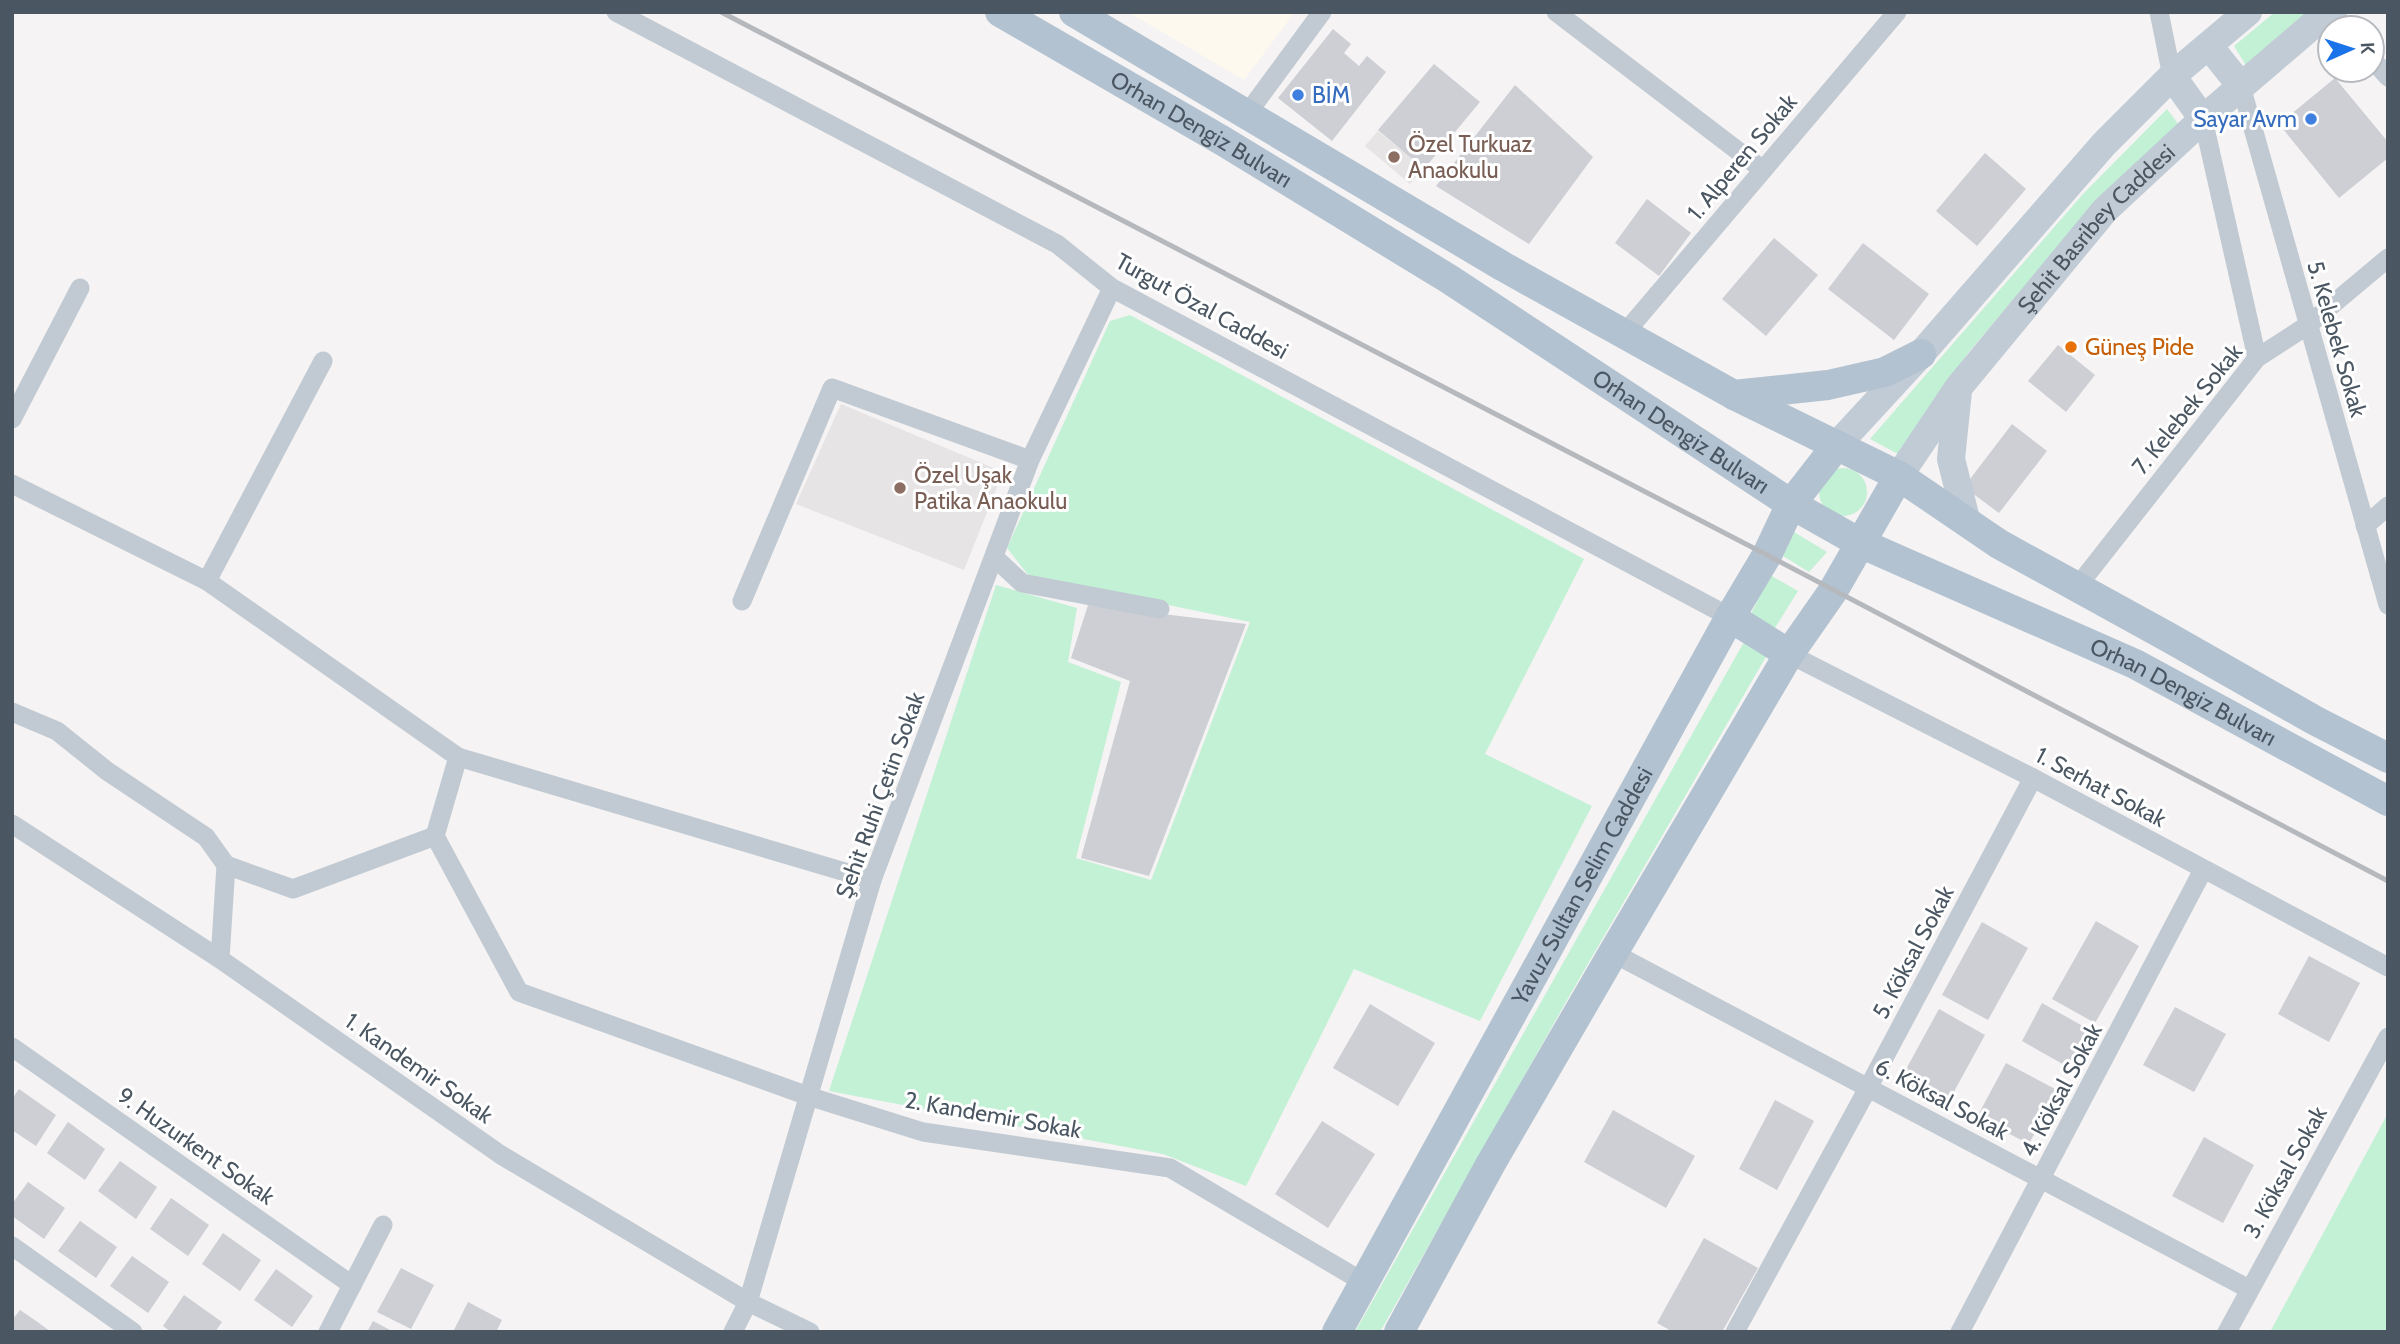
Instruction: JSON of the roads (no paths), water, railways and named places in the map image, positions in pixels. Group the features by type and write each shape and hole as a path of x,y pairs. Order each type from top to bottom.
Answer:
{"main road":[{"name":"Orhan Dengiz Bulvarı","path":"1000,12 1223,141 1449,279 1791,505 1860,543 2135,664 2388,801"},
{"name":"Orhan Dengiz Bulvarı","path":"1074,12 1504,267 1734,395 1899,476 1998,544 2314,720 2387,757"},
{"path":"1734,395 1828,385 1885,372 1921,354"},
{"name":"Yavuz Sultan Selim Caddesi","path":"1337,1332 1730,617 1767,555 1791,505 1837,445"},
{"path":"1399,1332 1490,1165 1613,953 1789,654 1833,591 1899,476"},
{"path":"1730,617 1789,654"}],"street":[{"name":"Turgut Özal Caddesi","path":"616,12 1057,244 1112,288 1730,617"},
{"path":"1247,114 1322,12"},
{"name":"1. Alperen Sokak","path":"1624,334 1897,12"},
{"path":"2159,12 2172,76 2203,119 2257,358"},
{"path":"1837,445 1921,354 2104,144 2172,76 2248,12"},
{"name":"Şehit Basribey Caddesi","path":"1899,476 1958,388 2105,210 2203,119 2330,12"},
{"path":"1569,16 1763,170"},
{"path":"2209,46 2241,86"},
{"name":"5. Kelebek Sokak","path":"2241,86 2388,605"},
{"name":"7. Kelebek Sokak","path":"2077,587 2257,358 2308,325 2388,258"},
{"path":"12,419 80,288"},
{"name":"Şehit Ruhi Çetin Sokak","path":"733,1332 748,1302 872,880 1030,460 1112,288"},
{"path":"207,581 323,361"},
{"path":"742,601 832,388 1030,460"},
{"path":"1958,388 1951,459 1967,523"},
{"path":"12,484 207,581 458,757 872,880"},
{"path":"2365,526 2388,506"},
{"path":"995,558 1022,583 1160,609"},
{"name":"1. Serhat Sokak","path":"1789,654 2033,778 2388,967"},
{"path":"12,712 57,731 107,771 206,837 226,865 293,889 435,836 458,757"},
{"name":"5. Köksal Sokak","path":"1735,1332 2033,778"},
{"name":"1. Kandemir Sokak","path":"12,824 220,959 501,1156 748,1302 810,1332"},
{"name":"2. Kandemir Sokak","path":"435,836 519,992 808,1096 923,1132 1170,1168 1365,1283"},
{"path":"220,959 226,865"},
{"name":"4. Köksal Sokak","path":"1960,1332 2203,870"},
{"name":"6. Köksal Sokak","path":"1613,953 2249,1289"},
{"name":"3. Köksal Sokak","path":"2227,1332 2388,1037"},
{"name":"9. Huzurkent Sokak","path":"12,1047 352,1285"},
{"path":"328,1332 383,1224"},
{"path":"12,1246 133,1332"}],"railway":[{"path":"721,12 2388,881"}],"place":[{"name":"BİM","path":"1298,95"},
{"name":"Sayar Avm","path":"2311,119"},
{"name":"Özel Turkuaz Anaokulu","path":"1394,157"},
{"name":"Güneş Pide","path":"2071,347"},
{"name":"Özel Uşak Patika Anaokulu","path":"900,488"}]}
